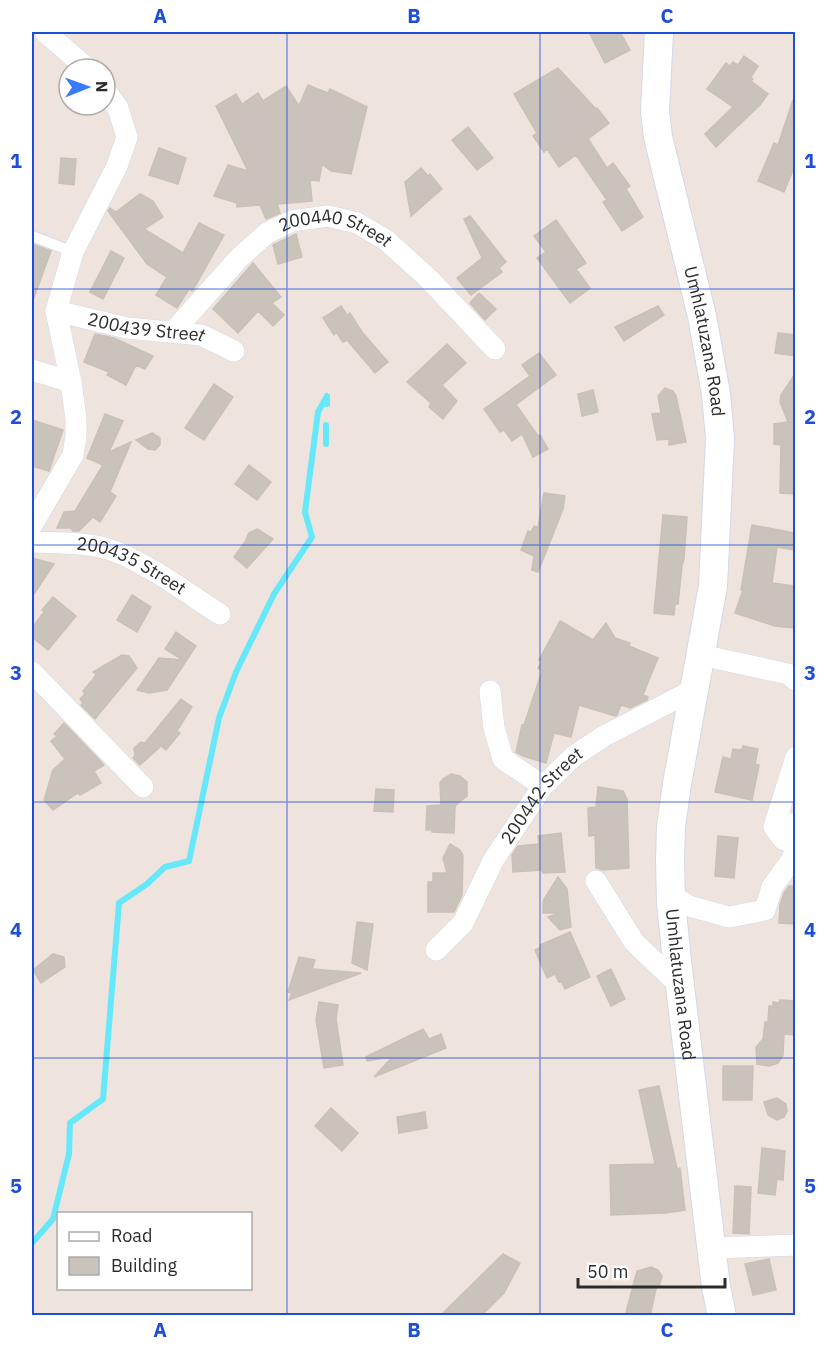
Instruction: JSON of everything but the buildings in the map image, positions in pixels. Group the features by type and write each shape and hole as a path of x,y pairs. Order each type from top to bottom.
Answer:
{"street":[{"path":"45,32 74,57"},
{"name":"Umhlatuzana Road","path":"659,32 655,111 658,137 702,316 716,394 720,438 713,586 676,784 671,826 671,895 680,986 722,1316"},
{"path":"32,525 73,456 76,419 71,382 56,311 73,252 117,166 127,137 117,107"},
{"name":"200440 Street","path":"173,332 239,258 267,233 291,221 328,216 357,223 386,240 415,265 495,349"},
{"name":"200439 Street","path":"56,311 127,328 201,335 234,351"},
{"path":"32,370 71,382"},
{"name":"200435 Street","path":"32,542 85,545 126,555 220,614"},
{"path":"701,655 792,677"},
{"path":"32,672 143,787"},
{"name":"200442 Street","path":"436,950 463,923 494,860 543,786 574,756 604,736 694,689"},
{"path":"490,691 494,728 503,759 543,786"},
{"path":"795,757 774,827 784,840 788,824 795,824"},
{"path":"671,895 689,906 729,917 765,910 772,887 791,861 795,849"},
{"path":"596,881 634,942 680,986"},
{"path":"712,1248 795,1245"}],"lane":[{"path":"32,236 73,252"}],"waterway":[{"path":"32,1243 53,1219 69,1154 70,1123 103,1099 119,903 147,884 165,867 189,861 219,718 236,672 274,594 312,537 305,512 318,412 327,396 327,404"},
{"path":"326,425 326,444"}]}
